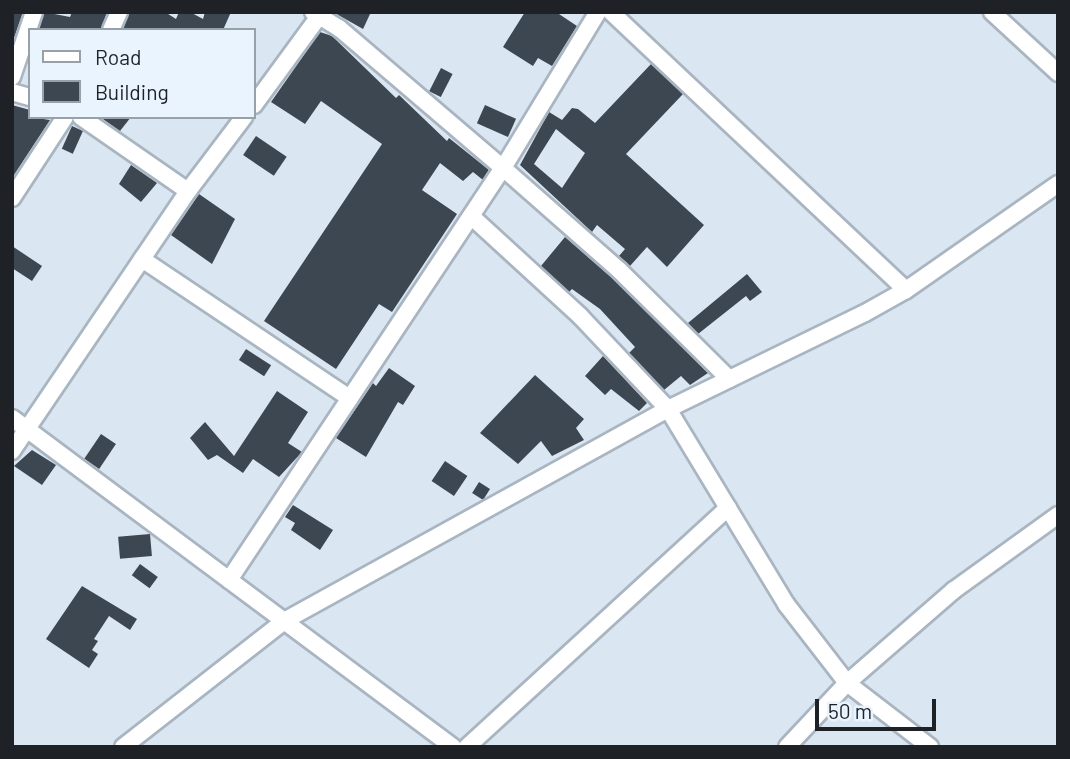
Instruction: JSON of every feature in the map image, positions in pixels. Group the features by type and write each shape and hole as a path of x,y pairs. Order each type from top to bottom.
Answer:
{"street":[{"path":"112,28 119,12"},
{"path":"229,580 503,167 598,12"},
{"path":"611,12 906,290"},
{"path":"992,12 1058,73"},
{"path":"256,102 319,14 503,167 629,280 729,379"},
{"path":"12,77 28,30"},
{"path":"12,198 64,119"},
{"path":"84,119 188,191"},
{"path":"12,451 188,191 242,119"},
{"path":"123,747 284,621 668,409 906,290 1058,184"},
{"path":"471,216 580,316 668,409 786,604 847,682 930,747"},
{"path":"142,259 350,398"},
{"path":"12,418 453,747"},
{"path":"467,747 728,508"},
{"path":"787,747 847,682 954,590 1058,515"}],"building":[{"path":"12,12 23,12 12,44"},
{"path":"44,12 70,17 72,12 107,12 102,28 40,28"},
{"path":"129,12 165,12 176,19 179,12 190,12 203,19 205,12 231,12 224,28 124,28"},
{"path":"333,12 371,12 363,29"},
{"path":"525,12 556,12 577,26 552,66 538,58 533,66 503,47"},
{"path":"320,32 332,36 396,98 399,95 447,141 449,138 489,170 483,180 473,172 463,181 440,163 422,190 457,214 392,312 379,304 336,369 264,321 382,144 321,101 305,124 271,102"},
{"path":"651,64 683,94 626,154 704,225 667,267 647,247 630,266 619,256 625,249 597,225 592,232 520,165 549,112 562,120 572,108 578,109 595,123","holes":["556,129 585,153 562,188 534,164"]},
{"path":"441,68 453,74 441,97 429,91"},
{"path":"12,105 28,109 28,119 50,120 12,178"},
{"path":"485,105 516,119 508,137 477,123"},
{"path":"103,119 129,119 120,131"},
{"path":"72,126 83,131 73,154 62,149"},
{"path":"256,136 287,157 274,176 243,155"},
{"path":"131,165 157,183 141,202 119,184"},
{"path":"199,194 235,219 212,264 171,235"},
{"path":"565,237 612,278 708,373 690,385 681,376 664,390 629,353 635,347 600,309 572,289 569,292 541,266"},
{"path":"12,246 42,266 32,281 12,268"},
{"path":"747,274 762,292 750,301 746,296 698,334 688,323"},
{"path":"246,349 271,365 264,376 239,360"},
{"path":"603,356 647,403 639,411 611,389 605,395 585,376"},
{"path":"389,368 415,386 403,405 398,402 366,457 336,438 373,383 376,386"},
{"path":"535,375 584,419 576,428 584,440 552,456 541,441 518,464 480,433"},
{"path":"277,391 308,412 288,443 302,452 279,477 253,459 243,473 217,455 208,460 190,438 205,422 234,456"},
{"path":"101,434 116,444 99,469 84,459"},
{"path":"32,450 56,465 42,485 14,466"},
{"path":"445,461 467,476 454,496 432,481"},
{"path":"479,482 490,489 483,500 472,493"},
{"path":"293,505 333,530 320,550 291,530 295,523 285,517"},
{"path":"150,534 152,556 120,559 118,537"},
{"path":"140,564 158,577 150,588 132,575"},
{"path":"82,586 137,619 130,630 109,616 94,639 98,641 92,650 98,654 89,668 46,639"}]}
